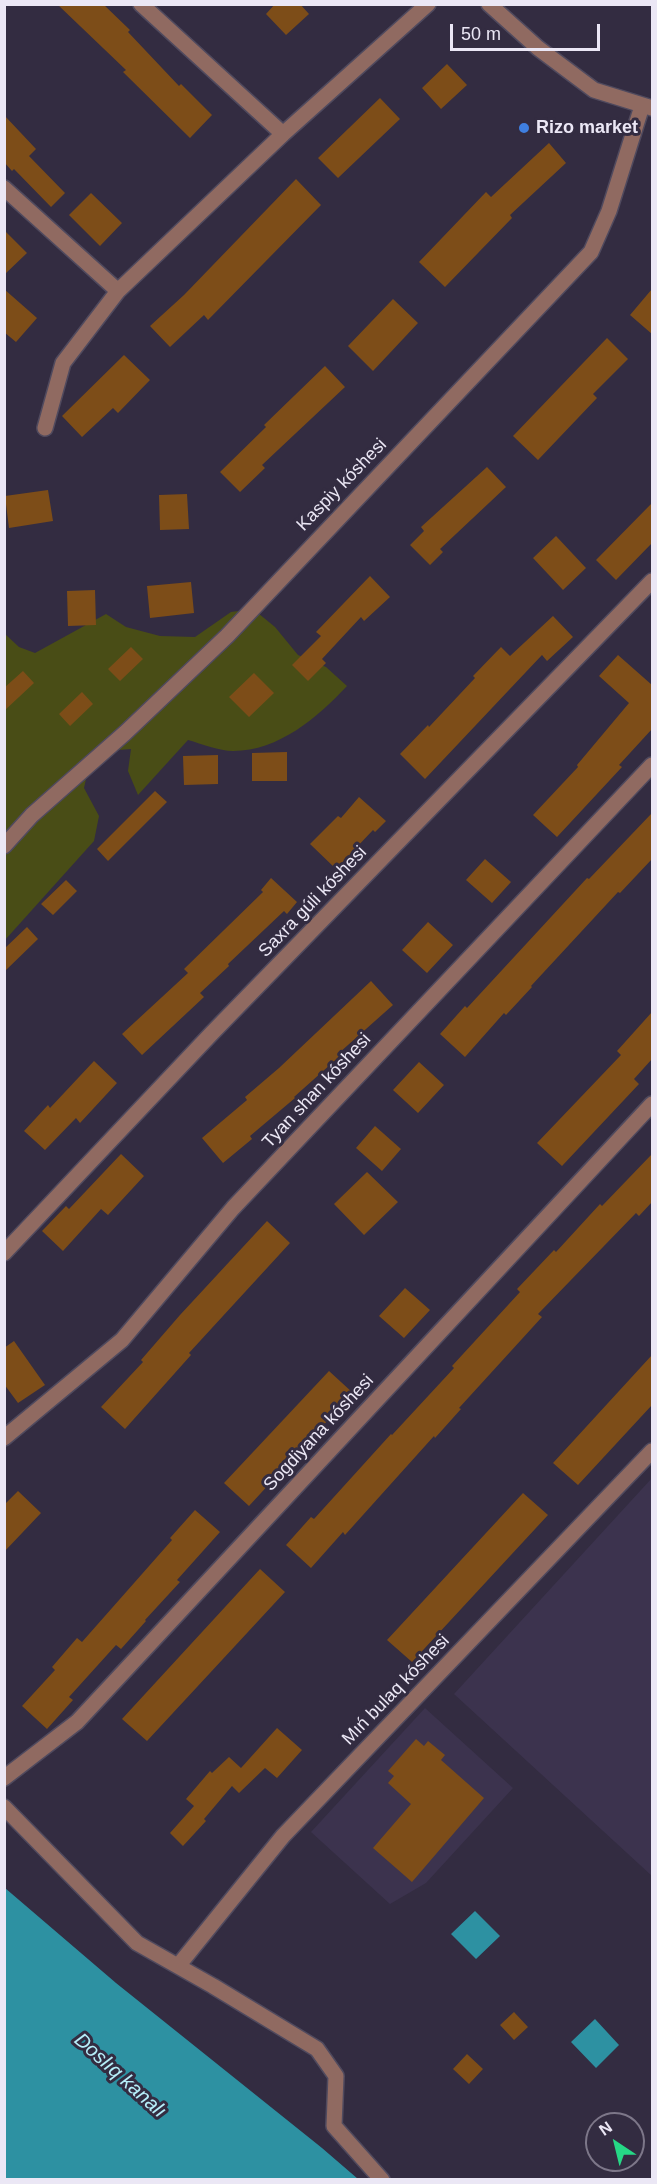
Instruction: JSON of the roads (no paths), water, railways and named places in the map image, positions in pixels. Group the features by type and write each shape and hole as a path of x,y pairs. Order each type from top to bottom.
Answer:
{"street":[{"path":"141,4 284,134"},
{"path":"45,428 63,363 118,291 284,134 428,4"},
{"path":"489,4 538,48 594,90 647,107"},
{"name":"Kaspiy kóshesi","path":"4,846 32,815 125,734 227,636 591,252 609,211 647,107"},
{"path":"4,188 118,291"},
{"name":"Saxra gúli kóshesi","path":"4,1253 212,1033 652,581"},
{"name":"Tyan shan kóshesi","path":"4,1437 122,1340 233,1208 652,765"},
{"name":"Sogdiyana kóshesi","path":"4,1778 77,1722 652,1104"},
{"name":"Mıń bulaq kóshesi","path":"178,1966 283,1836 652,1451"},
{"path":"4,1807 137,1943 317,2049 336,2076 333,2126 382,2180"}],"water":[{"name":"Doslıq kanalı","path":"5,1888 116,1983 358,2179 4,2178"},
{"path":"475,1911 500,1936 476,1959 451,1934"},
{"path":"595,2019 619,2045 596,2068 571,2042"}],"place":[{"name":"Rizo market","path":"524,128"}]}
